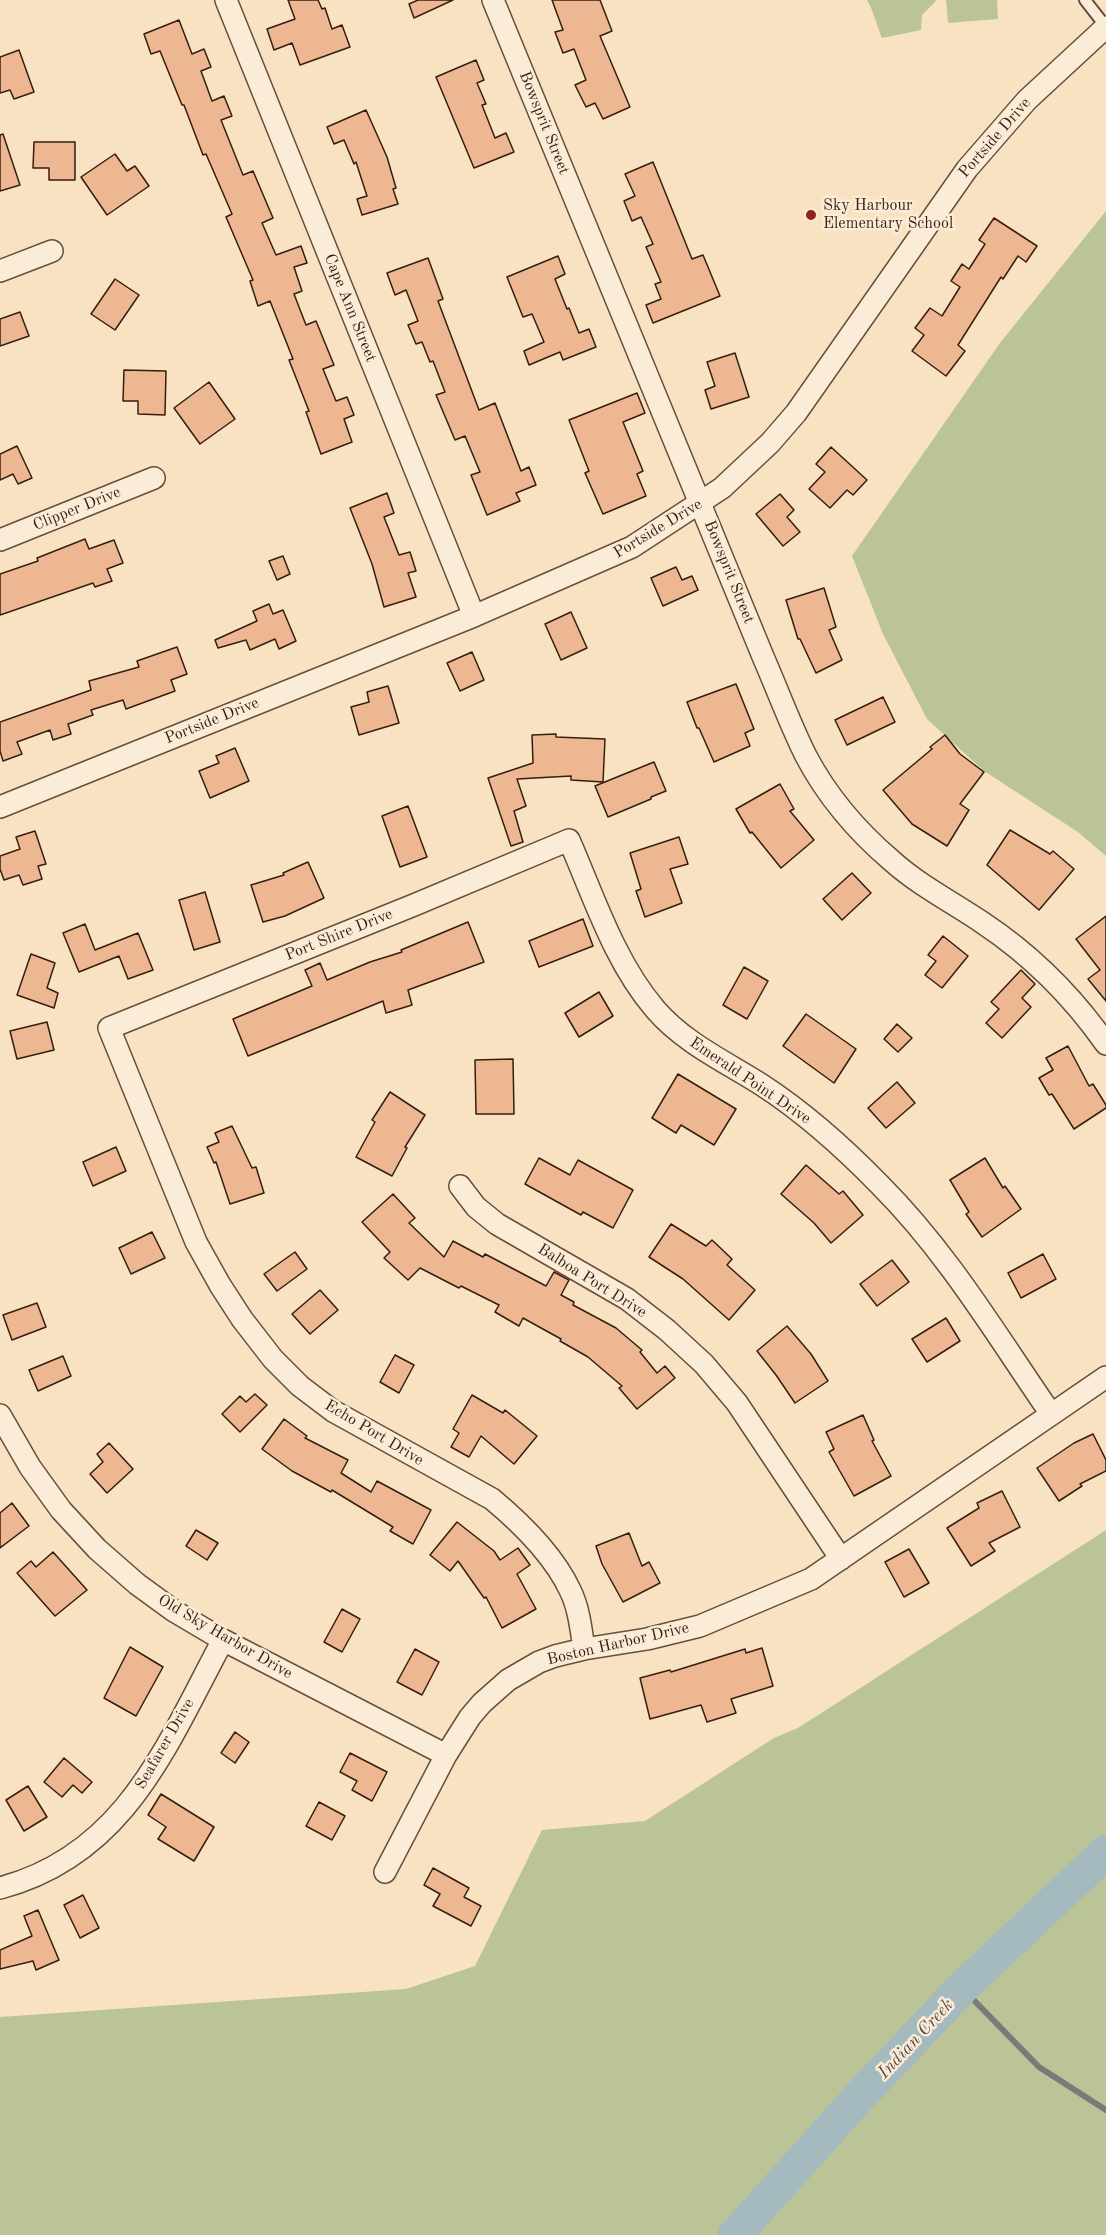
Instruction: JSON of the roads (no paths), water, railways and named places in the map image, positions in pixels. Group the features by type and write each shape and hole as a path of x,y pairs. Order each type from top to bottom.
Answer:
{"street":[{"name":"Cape Ann Street","path":"226,0 474,616"},
{"name":"Bowsprit Street","path":"493,0 797,735 818,775 840,808 884,853 911,876 1024,953 1060,987 1093,1025 1106,1044"},
{"name":"Portside Drive","path":"0,807 474,616 632,547 701,504 754,458 796,413 967,169 1027,100 1106,27"},
{"path":"0,271 52,251"},
{"name":"Clipper Drive","path":"0,540 154,477"},
{"name":"Port Shire Drive","path":"109,1028 569,840"},
{"name":"Emerald Point Drive","path":"569,840 618,953 642,993 657,1011 692,1042 764,1087 825,1133 881,1185 932,1243 978,1305 1051,1414"},
{"name":"Echo Port Drive","path":"109,1028 196,1242 220,1285 248,1327 287,1373 333,1411 492,1499 510,1514 544,1550 570,1590 580,1619 584,1649"},
{"name":"Balboa Port Drive","path":"460,1186 476,1207 497,1224 627,1299 667,1330 704,1364 737,1402 841,1559"},
{"name":"Boston Harbor Drive","path":"385,1872 446,1755 470,1717 508,1680 539,1662 584,1649 647,1639 700,1626 811,1579 1106,1377"},
{"name":"Old Sky Harbor Drive","path":"0,1415 30,1467 61,1510 97,1549 137,1584 174,1611 223,1640 446,1755"},
{"name":"Seafarer Drive","path":"0,1888 37,1876 61,1863 97,1837 123,1812 150,1776 223,1640"}],"lane":[{"path":"1084,0 1106,27"}],"waterway":[{"name":"Indian Creek","path":"735,2235 860,2096 962,1988 1106,1852"},
{"path":"962,1988 1039,2067 1106,2110"}],"place":[{"name":"Sky Harbour Elementary School","path":"811,215"}]}
